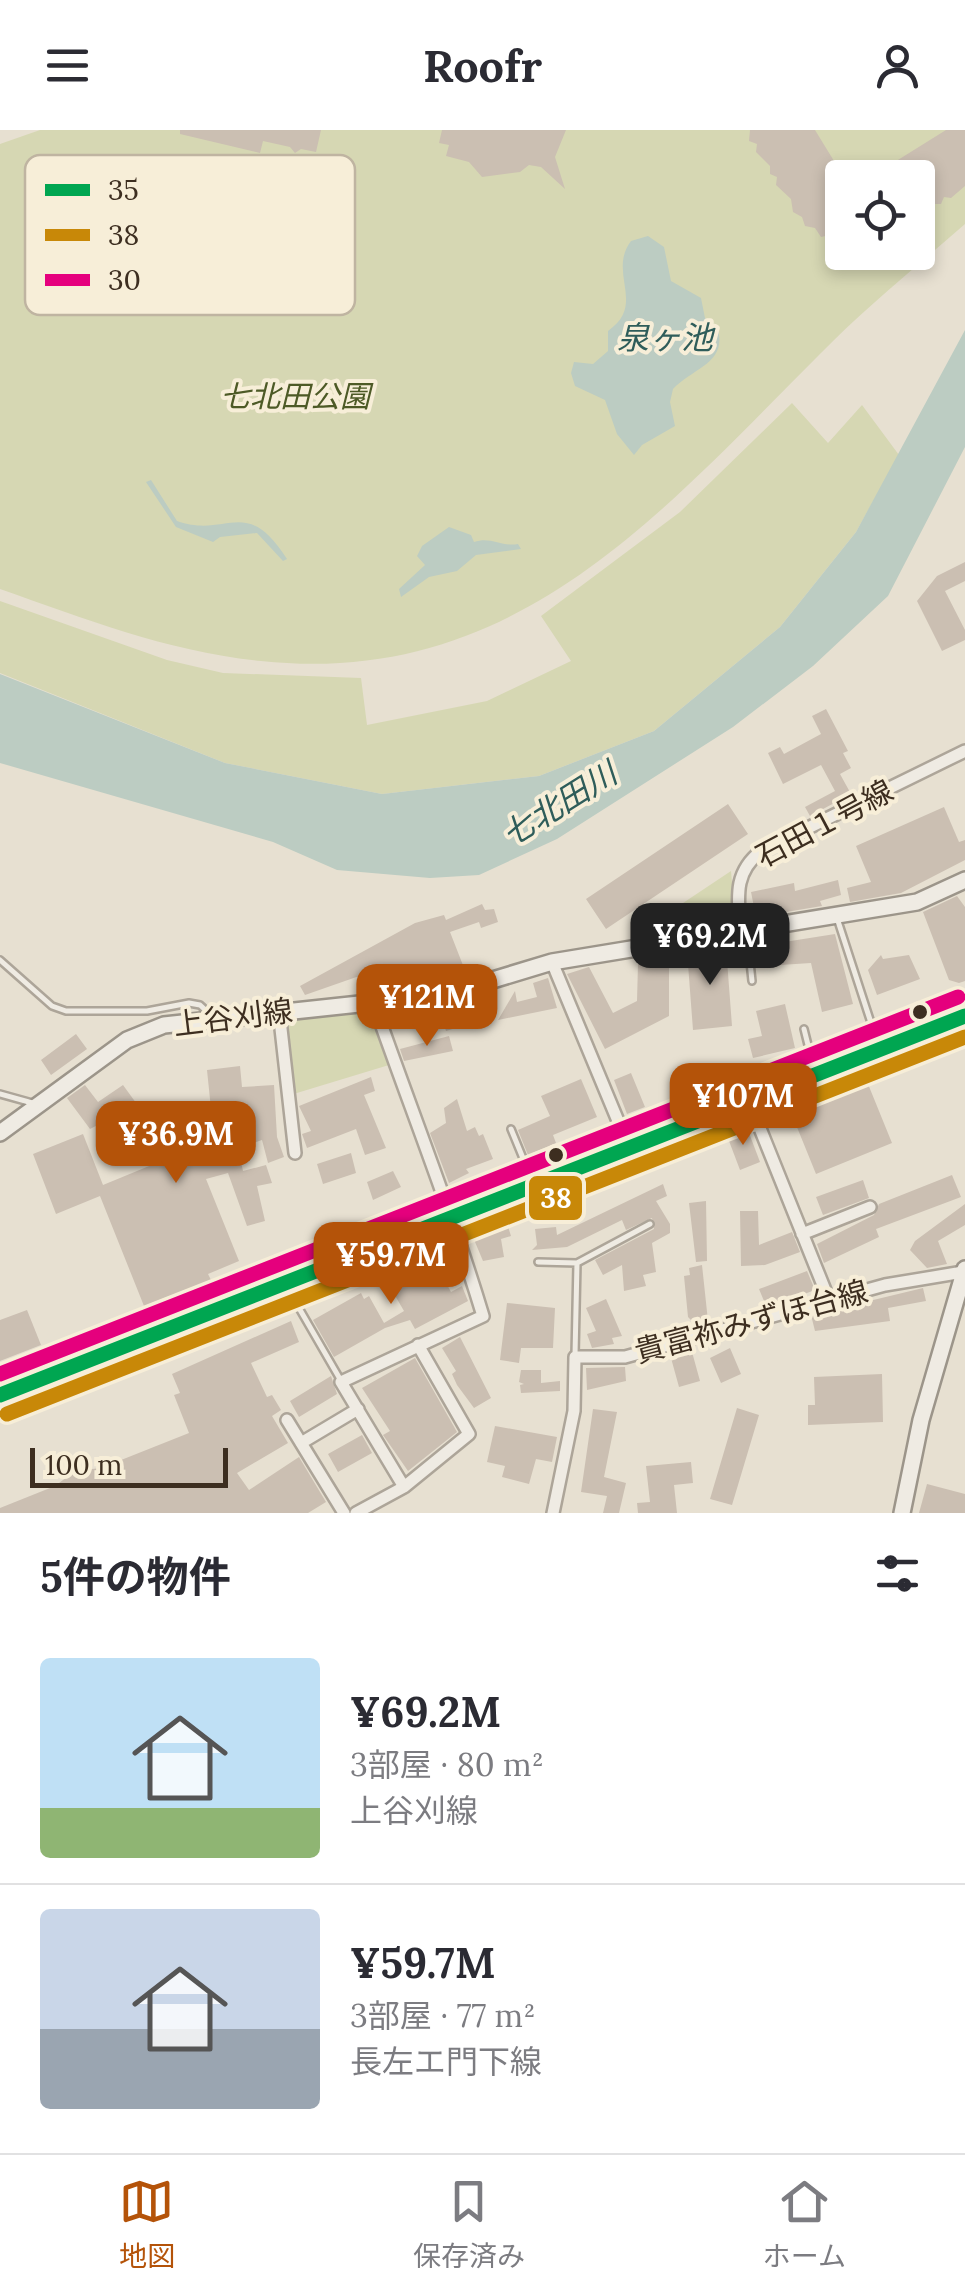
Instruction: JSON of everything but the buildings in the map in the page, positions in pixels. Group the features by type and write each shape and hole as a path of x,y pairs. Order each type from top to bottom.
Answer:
{"main road":[{"path":"0,1395 286,1283 528,1170 965,1000"},
{"path":"0,1379 749,1101 965,1016"}],"street":[{"name":"石田１号線","path":"743,931 738,886 743,865 761,852 965,751"},
{"name":"上谷刈線","path":"0,1133 137,1034 214,1018 443,995 552,962 917,902 965,880"},
{"path":"552,962 623,1133"},
{"path":"374,1002 483,1316 342,1382 404,1486"},
{"path":"279,1011 295,1153"},
{"path":"749,1101 829,1300"},
{"path":"802,1234 870,1207"},
{"path":"904,1513 921,1420 964,1270"},
{"name":"貴富祢みずほ台線","path":"575,1357 625,1357 885,1285 964,1270"},
{"path":"356,1513 404,1486 470,1434 418,1345"},
{"path":"553,1513 574,1411 575,1357"},
{"path":"301,1444 358,1409"},
{"path":"287,1420 344,1513"}],"lane":[{"path":"836,916 875,1035"},
{"path":"743,931 752,981"},
{"path":"0,960 52,1006 66,1012 147,1011 188,1004 200,1005 214,1018"},
{"path":"804,1029 812,1060"},
{"path":"0,1094 38,1105"},
{"path":"511,1129 528,1170"},
{"path":"538,1262 577,1263 650,1224"},
{"path":"575,1357 577,1263"},
{"path":"286,1283 342,1382"}],"green space":[{"name":"七北田公園","path":"40,130 965,130 965,224 935,250 935,160 825,160 825,270 912,270 854,321 638,530 574,578 506,618 432,647 351,662 227,657 96,623 0,589 0,144"},
{"path":"792,403 828,443 862,405 899,455 856,532 780,627 654,731 539,776 382,794 225,763 0,673 0,601 167,660 223,673 361,678 367,725 487,701 571,661 541,616 680,512"},
{"path":"731,871 735,918 728,927 653,934 659,919"},
{"path":"373,1001 389,1065 287,1096 282,1016"}],"water":[{"name":"泉ヶ池","path":"648,236 664,247 671,281 701,298 705,318 717,326 719,338 714,356 673,389 670,402 675,426 642,445 634,455 617,434 605,400 575,386 571,373 574,362 593,364 608,351 608,331 625,310 625,253 631,241"},
{"name":"七北田川","path":"965,330 965,447 888,596 813,666 733,727 557,839 479,875 430,878 337,870 273,842 0,763 0,674 225,763 382,794 539,776 654,731 780,627 856,532"},
{"path":"151,480 177,521 195,525 247,523 272,539 287,559 283,561 257,533 220,537 213,542 176,527 146,482"},
{"path":"449,527 471,535 474,542 518,544 521,549 476,555 457,571 429,577 401,597 399,589 425,565 417,556 422,546"}],"transit line":[{"name":"30","path":"0,1374 958,997"},
{"name":"35","path":"0,1395 965,1016"},
{"name":"38","path":"7,1414 965,1037"}]}
